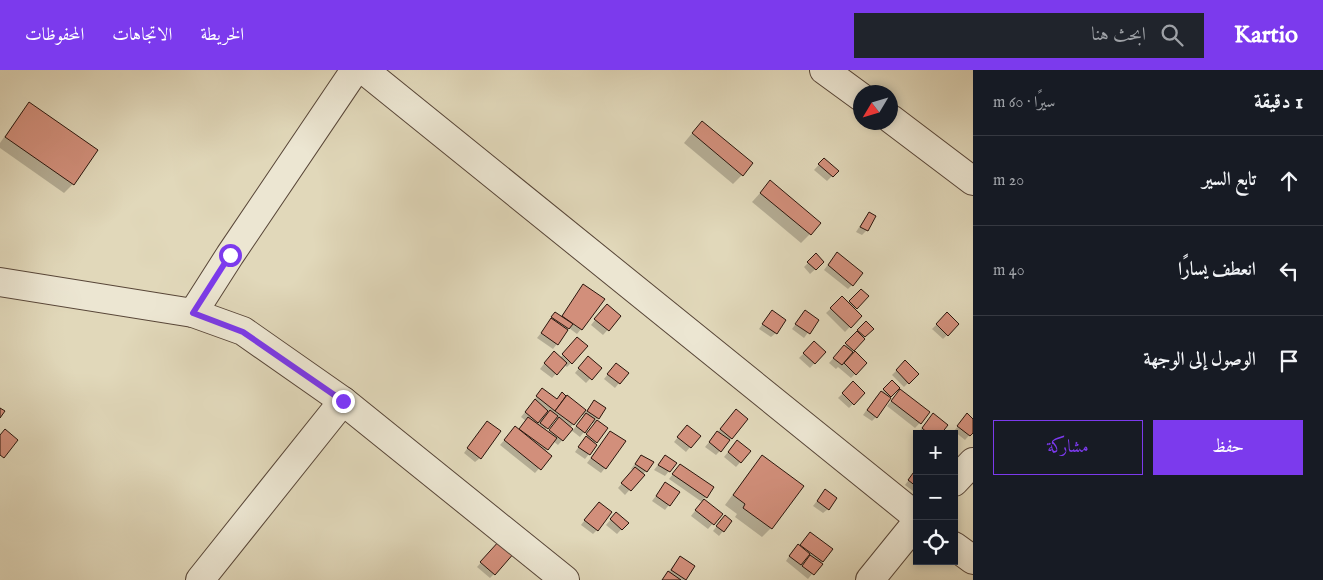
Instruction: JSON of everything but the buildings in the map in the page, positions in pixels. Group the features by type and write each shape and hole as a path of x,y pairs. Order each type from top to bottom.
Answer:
{"street":[{"path":"193,313 355,70"},
{"path":"364,70 913,514"},
{"path":"824,70 853,92"},
{"path":"898,125 973,181"},
{"path":"0,282 193,313 243,332 343,401 565,580"},
{"path":"200,580 343,401"},
{"path":"958,478 973,462"},
{"path":"870,580 913,527"},
{"path":"958,549 973,560"}],"route":[{"path":"230,255 193,313 243,332 343,401"}]}
